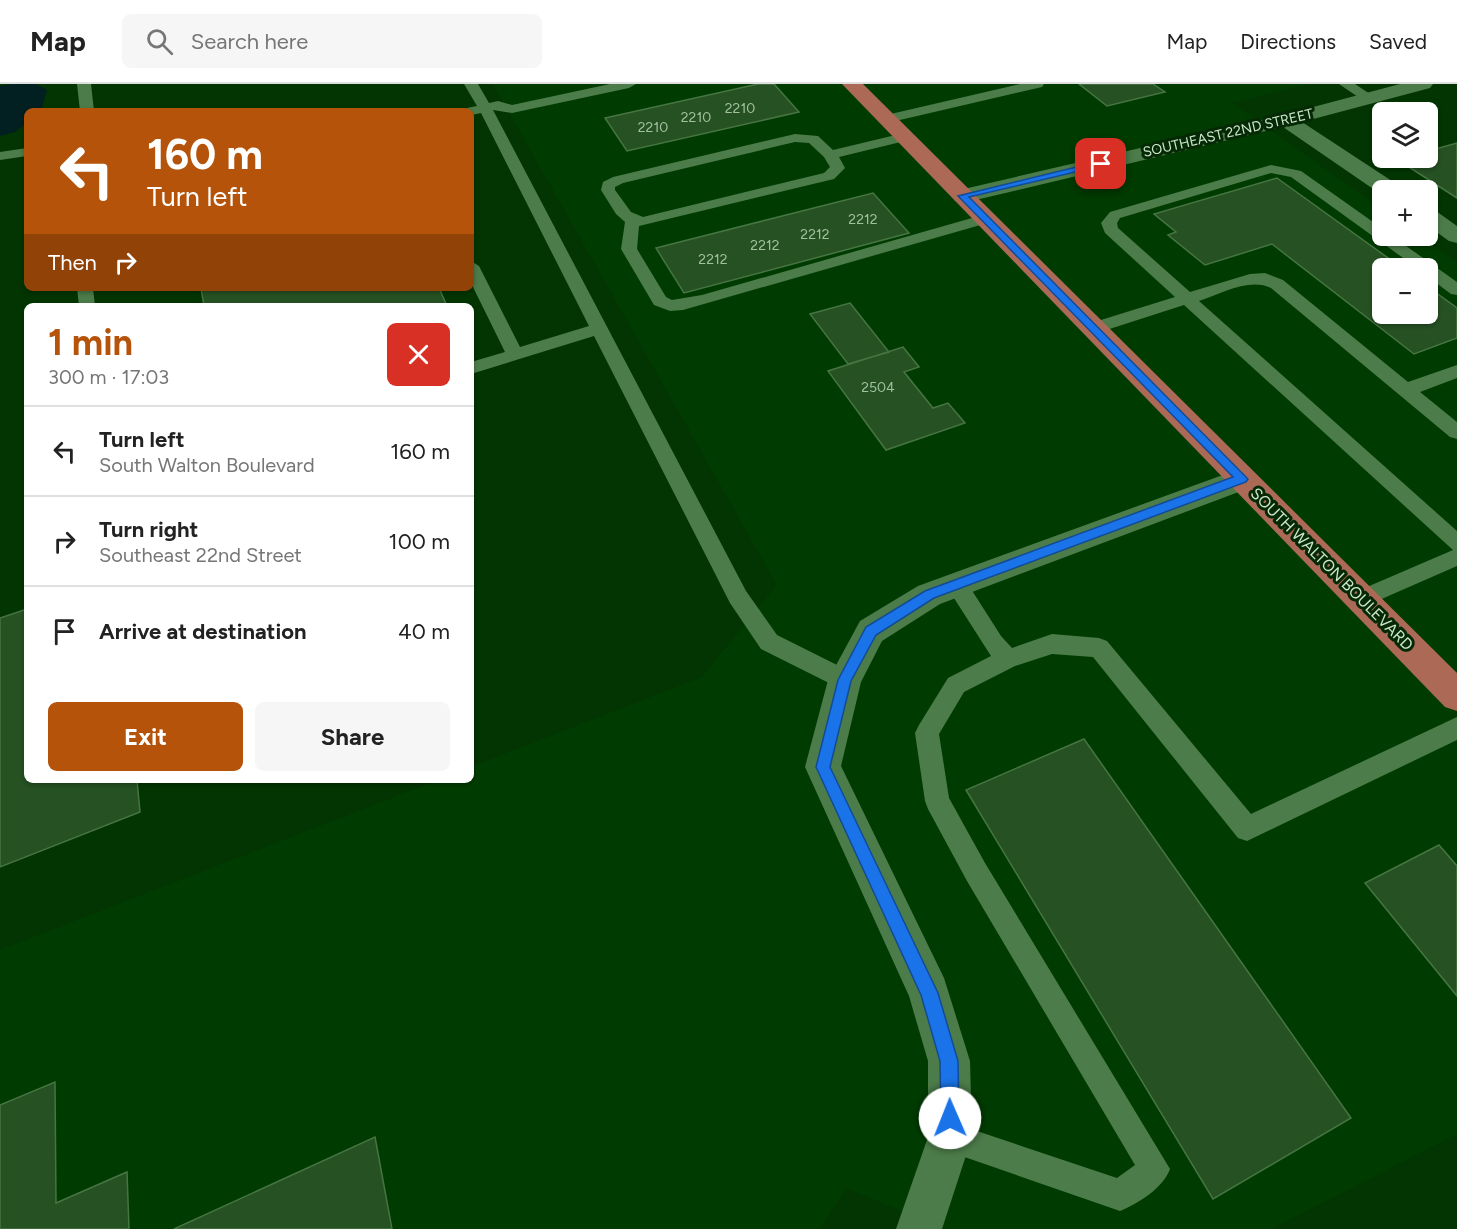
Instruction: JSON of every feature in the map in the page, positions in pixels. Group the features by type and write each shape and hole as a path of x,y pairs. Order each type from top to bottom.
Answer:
{"main road":[{"name":"SOUTH WALTON BOULEVARD","path":"852,84 1457,696"}],"street":[{"name":"SOUTHEAST 22ND STREET","path":"963,196 1286,120 1423,84"},
{"path":"1286,120 1375,180"},
{"path":"1438,223 1457,236"},
{"path":"919,1229 950,1137 949,1061 929,993 823,767 845,680 871,631 929,595 1242,479"}],"lane":[{"path":"84,84 87,108"},
{"path":"471,84 738,597 769,642 845,680"},
{"path":"485,108 507,97 573,84"},
{"path":"485,108 512,109 629,84"},
{"path":"968,84 982,97"},
{"path":"830,155 982,97 1037,84"},
{"path":"1346,84 1369,98"},
{"path":"632,222 643,222 829,176 838,168 830,155 813,139 795,138 608,185 608,190 632,222 629,249 660,301 670,306 706,299 909,243 986,219"},
{"path":"0,156 24,152"},
{"path":"1413,258 1296,174 1271,169 1115,215 1109,222 1111,230 1457,543"},
{"path":"474,272 515,355"},
{"path":"1438,276 1457,290"},
{"path":"1094,328 1250,279 1265,278 1277,284 1457,432"},
{"path":"474,367 599,329"},
{"path":"1406,390 1457,371"},
{"path":"1361,599 1457,557"},
{"path":"956,584 993,643 1008,659"},
{"path":"950,1137 1120,1195 1155,1169 976,872 937,801 927,733 956,685 1008,659 1052,644 1099,648 1247,829 1457,728"}],"shaded area":[{"path":"493,84 1308,84 1232,103 1372,202 1372,246 1434,246 1457,262 1457,1134 1271,1229 946,1229 846,1188 819,1229 0,1229 0,950 430,783 474,783 474,766 702,677 777,585"}],"water":[{"path":"36,84 47,90 42,108 24,108 24,125 15,132 0,136 0,86"}],"building":[{"path":"758,84 774,84 799,112 627,151 605,118"},
{"path":"1079,84 1153,84 1165,92 1107,106"},
{"path":"1457,143 1457,198 1438,186 1438,180 1429,180 1410,168 1438,168 1438,148"},
{"path":"1277,178 1388,258 1372,258 1372,321 1272,244 1205,265 1168,235 1176,232 1154,214"},
{"path":"873,193 909,233 684,293 656,248"},
{"path":"202,291 440,291 446,303 204,303"},
{"path":"1438,294 1457,308 1457,338 1414,354 1375,324 1438,324"},
{"path":"850,303 889,352 848,364 810,314"},
{"path":"903,347 919,367 904,372 933,408 948,403 965,423 886,450 828,371"},
{"path":"24,610 24,783 137,783 140,812 0,867 0,618"},
{"path":"1084,739 1351,1118 1213,1199 966,790"},
{"path":"1439,845 1457,866 1457,996 1365,883"},
{"path":"55,1082 56,1203 127,1172 129,1229 0,1229 0,1105"},
{"path":"375,1137 392,1229 174,1229"}],"route":[{"path":"950,1118 949,1061 929,993 823,767 845,680 871,631 929,595 1242,479 963,196 1101,164"}]}
